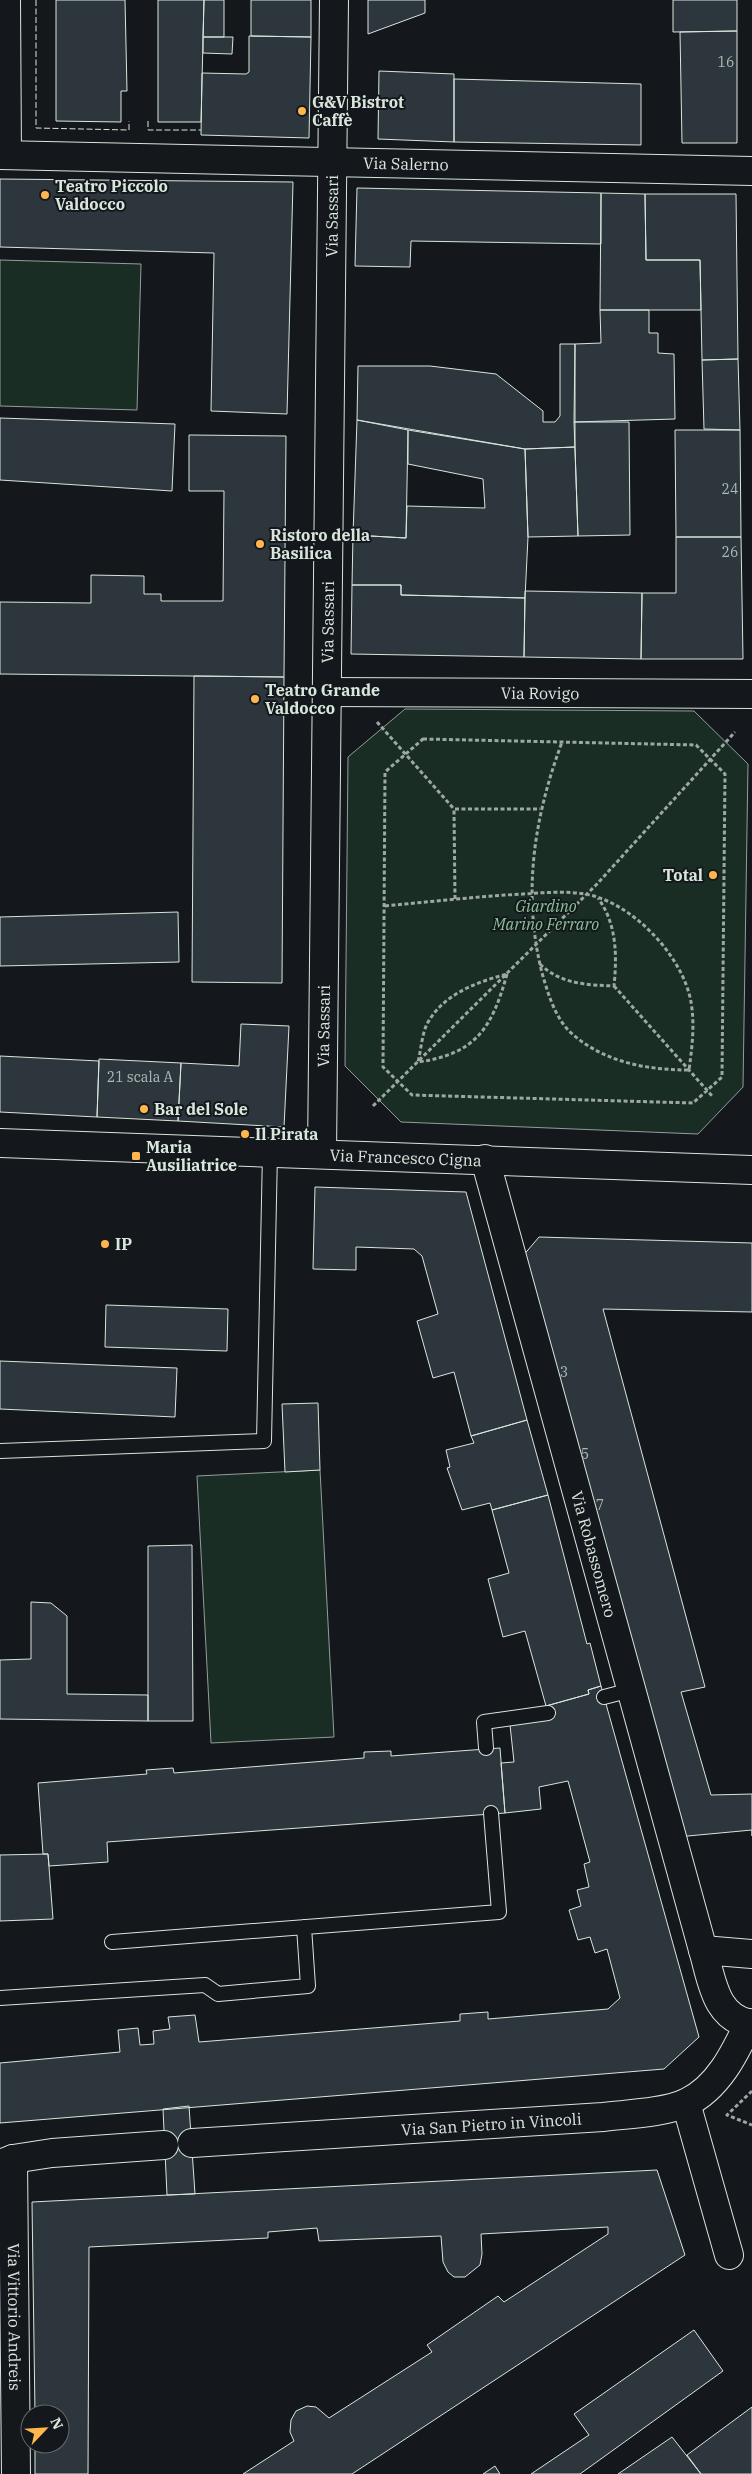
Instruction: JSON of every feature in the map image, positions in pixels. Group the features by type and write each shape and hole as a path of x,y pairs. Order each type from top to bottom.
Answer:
{"street":[{"path":"4,155 6,0"},
{"name":"Via Sassari","path":"322,1154 334,0"},
{"name":"Via Salerno","path":"4,155 332,160 752,171"},
{"name":"Via Rovigo","path":"326,692 752,694"},
{"name":"Via Francesco Cigna","path":"0,1144 485,1159 752,1170"},
{"name":"Via Robassomero","path":"485,1159 703,1950 721,2007 728,2015 751,2024"},
{"path":"703,1950 752,1954"},
{"name":"Via San Pietro in Vincoli","path":"192,2143 603,2117 650,2112 686,2103 710,2084 730,2064 751,2024"},
{"path":"686,2103 729,2254"},
{"path":"6,2161 52,2153 164,2145"},
{"name":"Via Vittorio Andreis","path":"6,2161 16,2474"}],"lane":[{"path":"0,1451 264,1442 270,1152"},
{"path":"604,1697 631,1690"},
{"path":"486,1748 484,1722 548,1713"},
{"path":"112,1942 499,1912 491,1813"},
{"path":"0,1998 206,1985 218,1994 308,1986 304,1927"}],"path":[{"path":"375,720 454,808 455,899"},
{"path":"373,1106 587,895 735,732"},
{"path":"423,739 696,745 725,774 722,1077 708,1091 694,1103 422,1096 412,1095 383,1067 386,772 406,754 423,739"},
{"path":"562,742 540,809 531,865 530,894 540,963 555,1012 569,1030 592,1048 618,1061 643,1067 689,1070"},
{"path":"454,808 540,809"},
{"path":"385,906 563,892 598,898 622,910 646,927 667,950 684,979 691,1002 693,1028 689,1070"},
{"path":"598,898 606,909 615,945 614,986"},
{"path":"540,963 558,977 572,982 614,986 713,1096"},
{"path":"418,1062 427,1024 441,1006 463,989 507,974"},
{"path":"418,1062 442,1058 462,1049 480,1034 492,1018 507,974"},
{"path":"752,2091 727,2115 752,2125"}],"green space":[{"path":"0,260 141,264 137,410 0,406"},
{"name":"Giardino Marino Ferraro","path":"405,709 694,711 748,764 743,1087 698,1134 401,1122 345,1066 348,757"},
{"path":"320,1470 334,1737 211,1743 197,1476"}],"building":[{"path":"56,0 125,0 127,91 121,91 121,122 56,121"},
{"path":"158,0 204,0 201,122 158,122"},
{"path":"204,0 224,0 224,37 203,37"},
{"path":"251,0 311,0 311,37 251,36"},
{"path":"368,0 425,0 425,13 368,34"},
{"path":"673,0 737,0 737,31 673,32"},
{"path":"737,31 737,143 682,143 680,32"},
{"path":"249,36 311,37 309,138 201,135 202,73 246,74 249,72"},
{"path":"203,37 233,37 232,54 203,53"},
{"path":"379,71 454,74 454,142 378,139"},
{"path":"454,79 641,84 641,145 454,142"},
{"path":"0,179 293,182 287,414 211,411 214,253 0,247"},
{"path":"357,188 601,193 601,244 411,241 410,267 355,266"},
{"path":"601,193 645,194 646,260 700,260 701,310 600,310"},
{"path":"645,194 736,194 738,359 702,360 700,260 646,260"},
{"path":"600,310 649,310 649,333 658,333 658,353 674,354 675,419 574,422 575,344 601,343"},
{"path":"560,344 575,344 575,447 525,449 357,420 358,366 430,366 496,374 543,411 543,422 555,422 560,416"},
{"path":"738,359 740,430 704,429 702,360"},
{"path":"0,418 175,424 172,491 0,480"},
{"path":"357,420 408,430 406,538 353,535"},
{"path":"574,422 629,422 630,535 578,536"},
{"path":"408,430 525,449 528,537 525,598 401,595 401,585 352,585 353,535 406,538 407,506 485,508 483,479 408,464"},
{"path":"675,430 740,430 741,537 676,537"},
{"path":"189,435 286,436 284,677 0,674 0,602 91,603 91,575 144,576 144,594 161,594 161,601 223,601 224,491 189,491"},
{"path":"575,447 578,536 528,537 525,449"},
{"path":"676,537 741,537 743,659 641,659 642,593 676,593"},
{"path":"352,585 401,585 401,595 525,598 524,657 351,654"},
{"path":"525,591 642,593 641,659 524,657"},
{"path":"194,676 284,677 282,983 192,982"},
{"path":"178,912 179,962 0,966 0,917"},
{"path":"241,1024 289,1026 284,1127 178,1121 181,1063 239,1066"},
{"path":"0,1056 99,1061 97,1117 0,1112"},
{"path":"99,1059 181,1063 178,1121 97,1117"},
{"path":"315,1187 466,1192 527,1420 471,1436 454,1372 433,1378 417,1321 438,1314 422,1256 414,1249 356,1247 356,1270 313,1269"},
{"path":"539,1237 752,1243 752,1312 603,1309 705,1687 681,1692 711,1795 752,1794 752,1830 677,1837 522,1257"},
{"path":"106,1305 228,1309 227,1351 105,1347"},
{"path":"0,1361 177,1368 175,1417 0,1409"},
{"path":"318,1403 320,1470 285,1472 282,1404"},
{"path":"527,1420 548,1495 492,1510 490,1503 462,1510 447,1468 450,1467 446,1450 474,1443 471,1436"},
{"path":"548,1495 587,1644 590,1643 601,1686 588,1690 589,1694 546,1706 525,1631 503,1637 488,1579 509,1573 492,1510"},
{"path":"192,1545 193,1721 148,1721 148,1546"},
{"path":"31,1602 51,1603 67,1616 67,1694 148,1695 148,1721 0,1719 0,1660 31,1659"},
{"path":"601,1686 699,2037 664,2069 0,2123 0,2063 120,2052 118,2030 138,2028 140,2045 154,2044 153,2031 170,2029 168,2017 195,2015 199,2042 460,2021 460,2014 488,2012 488,2019 608,2009 620,1998 607,1949 595,1953 590,1937 578,1940 569,1910 581,1906 577,1890 589,1887 584,1864 590,1862 568,1781 539,1787 541,1809 505,1813 501,1763 514,1762 510,1725 549,1718 546,1706 589,1694 588,1690"},
{"path":"500,1748 505,1813 107,1842 108,1862 49,1866 48,1854 43,1854 38,1783 147,1774 146,1770 173,1768 174,1773 364,1758 364,1752 391,1751 391,1756"},
{"path":"48,1854 53,1919 0,1921 0,1855"},
{"path":"189,2106 195,2194 167,2195 163,2109"},
{"path":"657,2170 685,2255 352,2474 243,2474 294,2441 290,2432 291,2420 296,2411 307,2406 316,2407 329,2418 432,2352 427,2345 498,2296 504,2302 608,2234 608,2227 481,2234 482,2254 480,2265 465,2277 454,2277 448,2272 443,2262 441,2236 319,2241 317,2228 268,2232 268,2238 89,2247 88,2474 35,2474 35,2454 70,2454 70,2404 35,2404 32,2202"},
{"path":"694,2330 723,2371 580,2474 531,2474 589,2435 574,2414"},
{"path":"752,2407 752,2474 701,2474 687,2455"},
{"path":"672,2437 701,2474 618,2474"},
{"path":"495,2466 500,2474 483,2474"}],"fence":[{"path":"36,0 36,128 129,130 129,121"},
{"path":"148,121 148,130 201,130"}],"place":[{"name":"G&V Bistrot Caffè","path":"302,111"},
{"name":"Teatro Piccolo Valdocco","path":"45,195"},
{"name":"Ristoro della Basilica","path":"260,544"},
{"name":"Teatro Grande Valdocco","path":"255,699"},
{"name":"Total","path":"713,875"},
{"name":"Bar del Sole","path":"144,1109"},
{"name":"Il Pirata","path":"245,1134"},
{"name":"Maria Ausiliatrice","path":"136,1156"},
{"name":"IP","path":"105,1244"}]}
